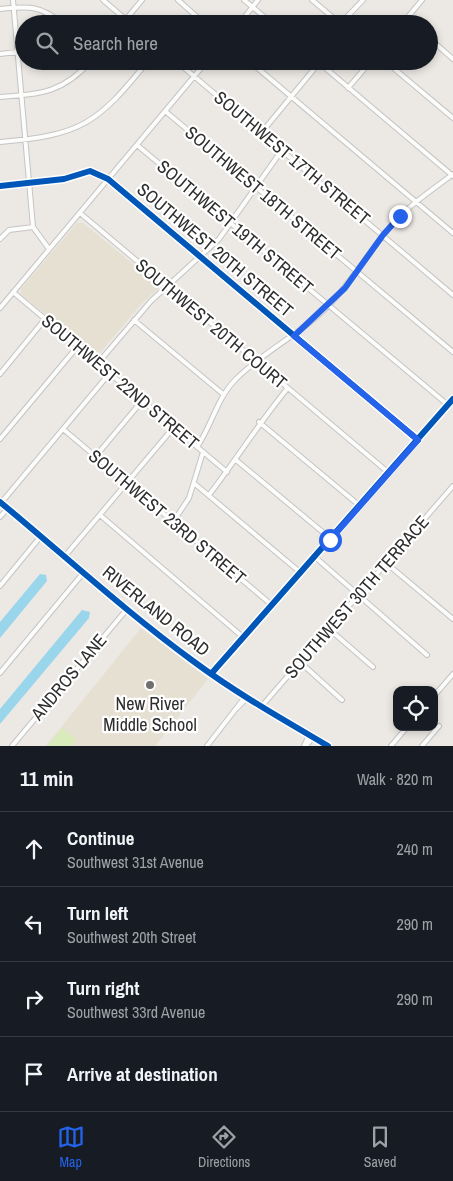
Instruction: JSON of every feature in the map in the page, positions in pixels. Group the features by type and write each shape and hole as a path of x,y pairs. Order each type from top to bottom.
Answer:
{"street":[{"path":"13,0 15,18"},
{"path":"103,0 121,15"},
{"path":"129,15 142,0"},
{"path":"178,0 195,15"},
{"path":"244,0 262,15"},
{"path":"246,15 258,0"},
{"path":"312,0 330,15"},
{"path":"349,15 363,0"},
{"path":"409,15 422,0"},
{"path":"0,9 31,6 42,9 50,15"},
{"path":"438,46 453,59"},
{"path":"0,54 15,53"},
{"path":"19,70 33,227 49,249"},
{"path":"0,97 42,93 62,86 78,76 83,70"},
{"path":"0,142 26,140 64,133 83,125 116,100 141,70"},
{"name":"SOUTHWEST 17TH STREET","path":"187,70 453,295"},
{"path":"0,308 199,70"},
{"path":"260,70 453,233"},
{"path":"262,132 312,70"},
{"path":"197,447 223,394 256,362 294,336 329,305 357,272 383,235 416,202 453,175 327,70"},
{"path":"348,88 363,70"},
{"path":"397,70 453,118"},
{"name":"SOUTHWEST 18TH STREET","path":"165,111 453,352"},
{"name":"SOUTHWEST 19TH STREET","path":"137,144 448,406"},
{"path":"98,363 134,320 201,256 231,224 282,150"},
{"path":"0,186 64,179 90,171 108,179"},
{"name":"SOUTHWEST 20TH STREET","path":"108,179 418,440"},
{"name":"SOUTHWEST 20TH COURT","path":"80,213 389,473"},
{"path":"0,239 9,230 33,227"},
{"name":"SOUTHWEST 22ND STREET","path":"13,292 227,472"},
{"path":"0,374 45,320"},
{"path":"134,320 223,394"},
{"path":"0,439 77,347"},
{"path":"0,502 109,374"},
{"path":"209,495 236,460 259,422 287,389"},
{"path":"211,674 316,557 453,399"},
{"path":"95,457 142,401"},
{"path":"259,422 360,506"},
{"path":"65,556 174,428"},
{"name":"SOUTHWEST 23RD STREET","path":"63,429 272,606"},
{"path":"173,522 184,506 195,484 203,452"},
{"path":"236,460 331,539"},
{"path":"195,484 301,572"},
{"name":"SOUTHWEST 30TH TERRACE","path":"261,707 453,486"},
{"name":"RIVERLAND ROAD","path":"0,502 127,609 211,674 246,698 328,746"},
{"path":"0,517 8,508"},
{"path":"100,515 244,638"},
{"path":"0,586 41,536"},
{"path":"316,557 427,655"},
{"path":"386,563 453,618"},
{"path":"0,673 84,572"},
{"name":"ANDROS LANE","path":"12,746 127,609"},
{"path":"328,629 373,667"},
{"path":"300,662 342,700"},
{"path":"438,691 453,674"},
{"path":"207,746 246,698"},
{"path":"422,746 439,726"},
{"path":"391,746 404,731"},
{"path":"305,746 311,736"}],"shaded area":[{"path":"77,223 83,223 159,285 159,288 142,303 99,354 93,354 21,294 21,289"},
{"name":"New River Middle School","path":"141,628 208,679 155,746 46,746"}],"green space":[{"path":"62,728 76,739 71,746 47,746"}],"water":[{"path":"40,574 46,575 47,581 0,638 0,622"},
{"path":"82,610 90,612 89,618 0,724 0,709"}],"cycle path":[{"path":"0,186 64,179 90,171 108,179 418,440"},
{"path":"211,674 453,399"},
{"path":"0,502 119,603 209,673 276,716 328,746"}],"place":[{"name":"New River Middle School","path":"150,685"}],"route":[{"path":"330,540 418,440 294,336 345,288 383,235 400,216"}]}
